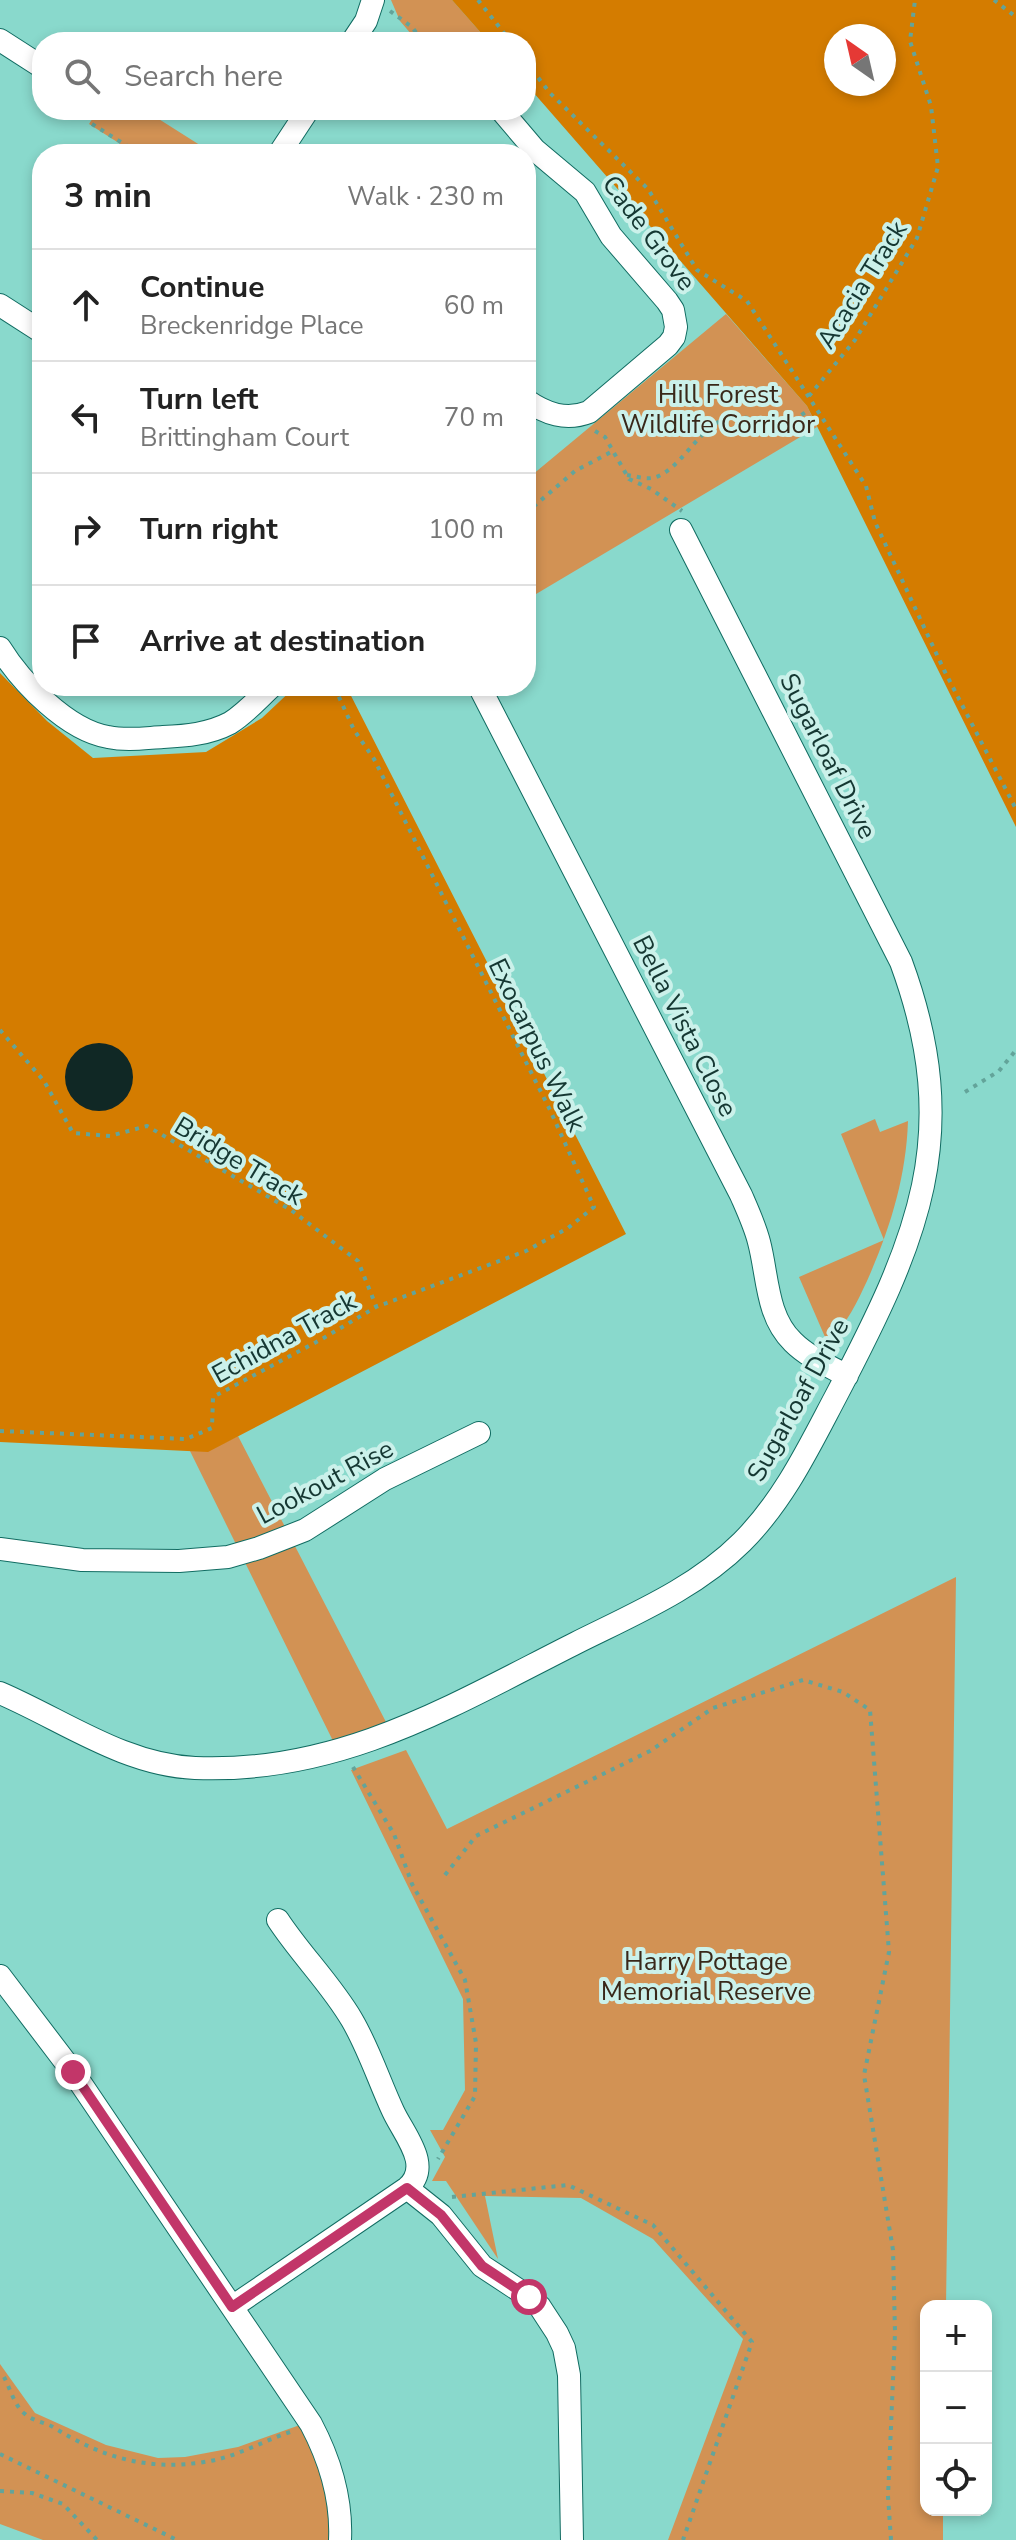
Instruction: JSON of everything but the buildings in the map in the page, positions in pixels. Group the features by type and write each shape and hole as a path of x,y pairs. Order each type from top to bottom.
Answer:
{"street":[{"path":"359,32 373,1"},
{"path":"0,40 32,61"},
{"path":"286,144 301,120"},
{"name":"Cade Grove","path":"510,120 530,144"},
{"name":"Cade Grove","path":"536,151 585,192 611,236 667,301 676,318 674,337 668,345 596,407 580,415"},
{"path":"0,305 32,326"},
{"path":"536,406 559,416 580,415"},
{"name":"Sugarloaf Drive","path":"0,1693 102,1743 170,1766 233,1768 271,1764 374,1741 647,1607 701,1576 741,1543 777,1500 810,1448 898,1269 922,1198 928,1167 932,1105 925,1045 910,986 888,934 681,530"},
{"path":"0,648 18,674 32,687"},
{"path":"41,696 81,727 108,737 133,740 207,732 243,714 262,696"},
{"name":"Bella Vista Close","path":"484,696 741,1195 758,1238 770,1297 780,1325 804,1352 847,1376"},
{"name":"Lookout Rise","path":"0,1549 82,1560 179,1561 228,1557 305,1530 385,1479 479,1433"},
{"path":"278,1920 338,1999 363,2040 418,2163 415,2194"},
{"path":"0,1976 73,2072 311,2424 322,2445 336,2488 340,2540"},
{"path":"232,2307 415,2194"},
{"path":"415,2194 441,2215 475,2260 540,2307 564,2348 569,2375 572,2540"}],"path":[{"path":"478,0 503,32"},
{"name":"Acacia Track","path":"809,396 855,340 917,238 938,167 931,106 910,41 915,0"},
{"path":"994,0 1016,17"},
{"path":"373,1 394,13 416,32"},
{"path":"536,75 550,93 648,189 697,270 747,301 866,486 875,522 1016,809"},
{"path":"92,124 124,144"},
{"path":"627,475 653,478 671,467 707,430 723,419 745,415 767,423 786,424 809,410"},
{"path":"580,415 590,428 605,437 629,479 682,509 681,530"},
{"path":"536,504 575,471 612,451"},
{"name":"Exocarpus Walk","path":"339,696 354,730 374,759 550,1110 594,1207 568,1228 526,1251 376,1307"},
{"name":"Bridge Track","path":"0,1030 44,1081 73,1133 110,1136 147,1126 182,1146 291,1210 358,1261 376,1307"},
{"path":"965,1092 999,1071 1016,1050"},
{"name":"Echidna Track","path":"0,1431 186,1439 212,1428 213,1397 376,1307"},
{"path":"445,1875 476,1836 650,1751 713,1708 803,1680 843,1692 870,1710 889,1952 864,2075 893,2250 895,2333 888,2496 891,2540"},
{"path":"343,1750 394,1834 412,1884 465,1980 476,2043 475,2096 434,2166"},
{"path":"415,2194 568,2185 653,2225 752,2342 683,2540"},
{"path":"4,2377 26,2416 95,2451 121,2460 172,2464 204,2462 242,2453 290,2432"},
{"path":"0,2454 177,2540"},
{"path":"0,2491 32,2493 54,2499 70,2509 97,2540"}],"green space":[{"path":"391,0 452,0 480,32 409,32 400,21"},
{"path":"92,120 160,120 198,144 120,144 89,124"},
{"name":"Hill Forest Wildlife Corridor","path":"726,314 807,406 817,427 536,594 536,472"},
{"path":"875,1119 880,1132 908,1121 900,1183 884,1239 841,1134"},
{"path":"883,1240 852,1312 830,1338 825,1337 799,1277"},
{"path":"238,1436 386,1722 335,1745 190,1451 208,1451"},
{"name":"Harry Pottage Memorial Reserve","path":"956,1577 946,2300 920,2300 920,2516 943,2516 943,2540 668,2540 743,2339 653,2239 581,2198 485,2196 498,2259 446,2181 432,2181 445,2157 430,2130 443,2130 465,2090 463,1999 351,1770 406,1750 447,1829"},
{"path":"0,2364 35,2413 106,2445 158,2458 185,2457 238,2447 300,2425 322,2481 330,2540 43,2540 0,2524"}],"shaded area":[{"path":"452,0 1016,0 1016,827 807,406 536,95 536,32 480,32"},
{"path":"0,673 47,721 93,758 206,752 262,718 285,696 351,696 626,1234 208,1452 0,1442"}],"route":[{"path":"73,2072 232,2307 407,2188 441,2215 475,2260 529,2297"}]}
